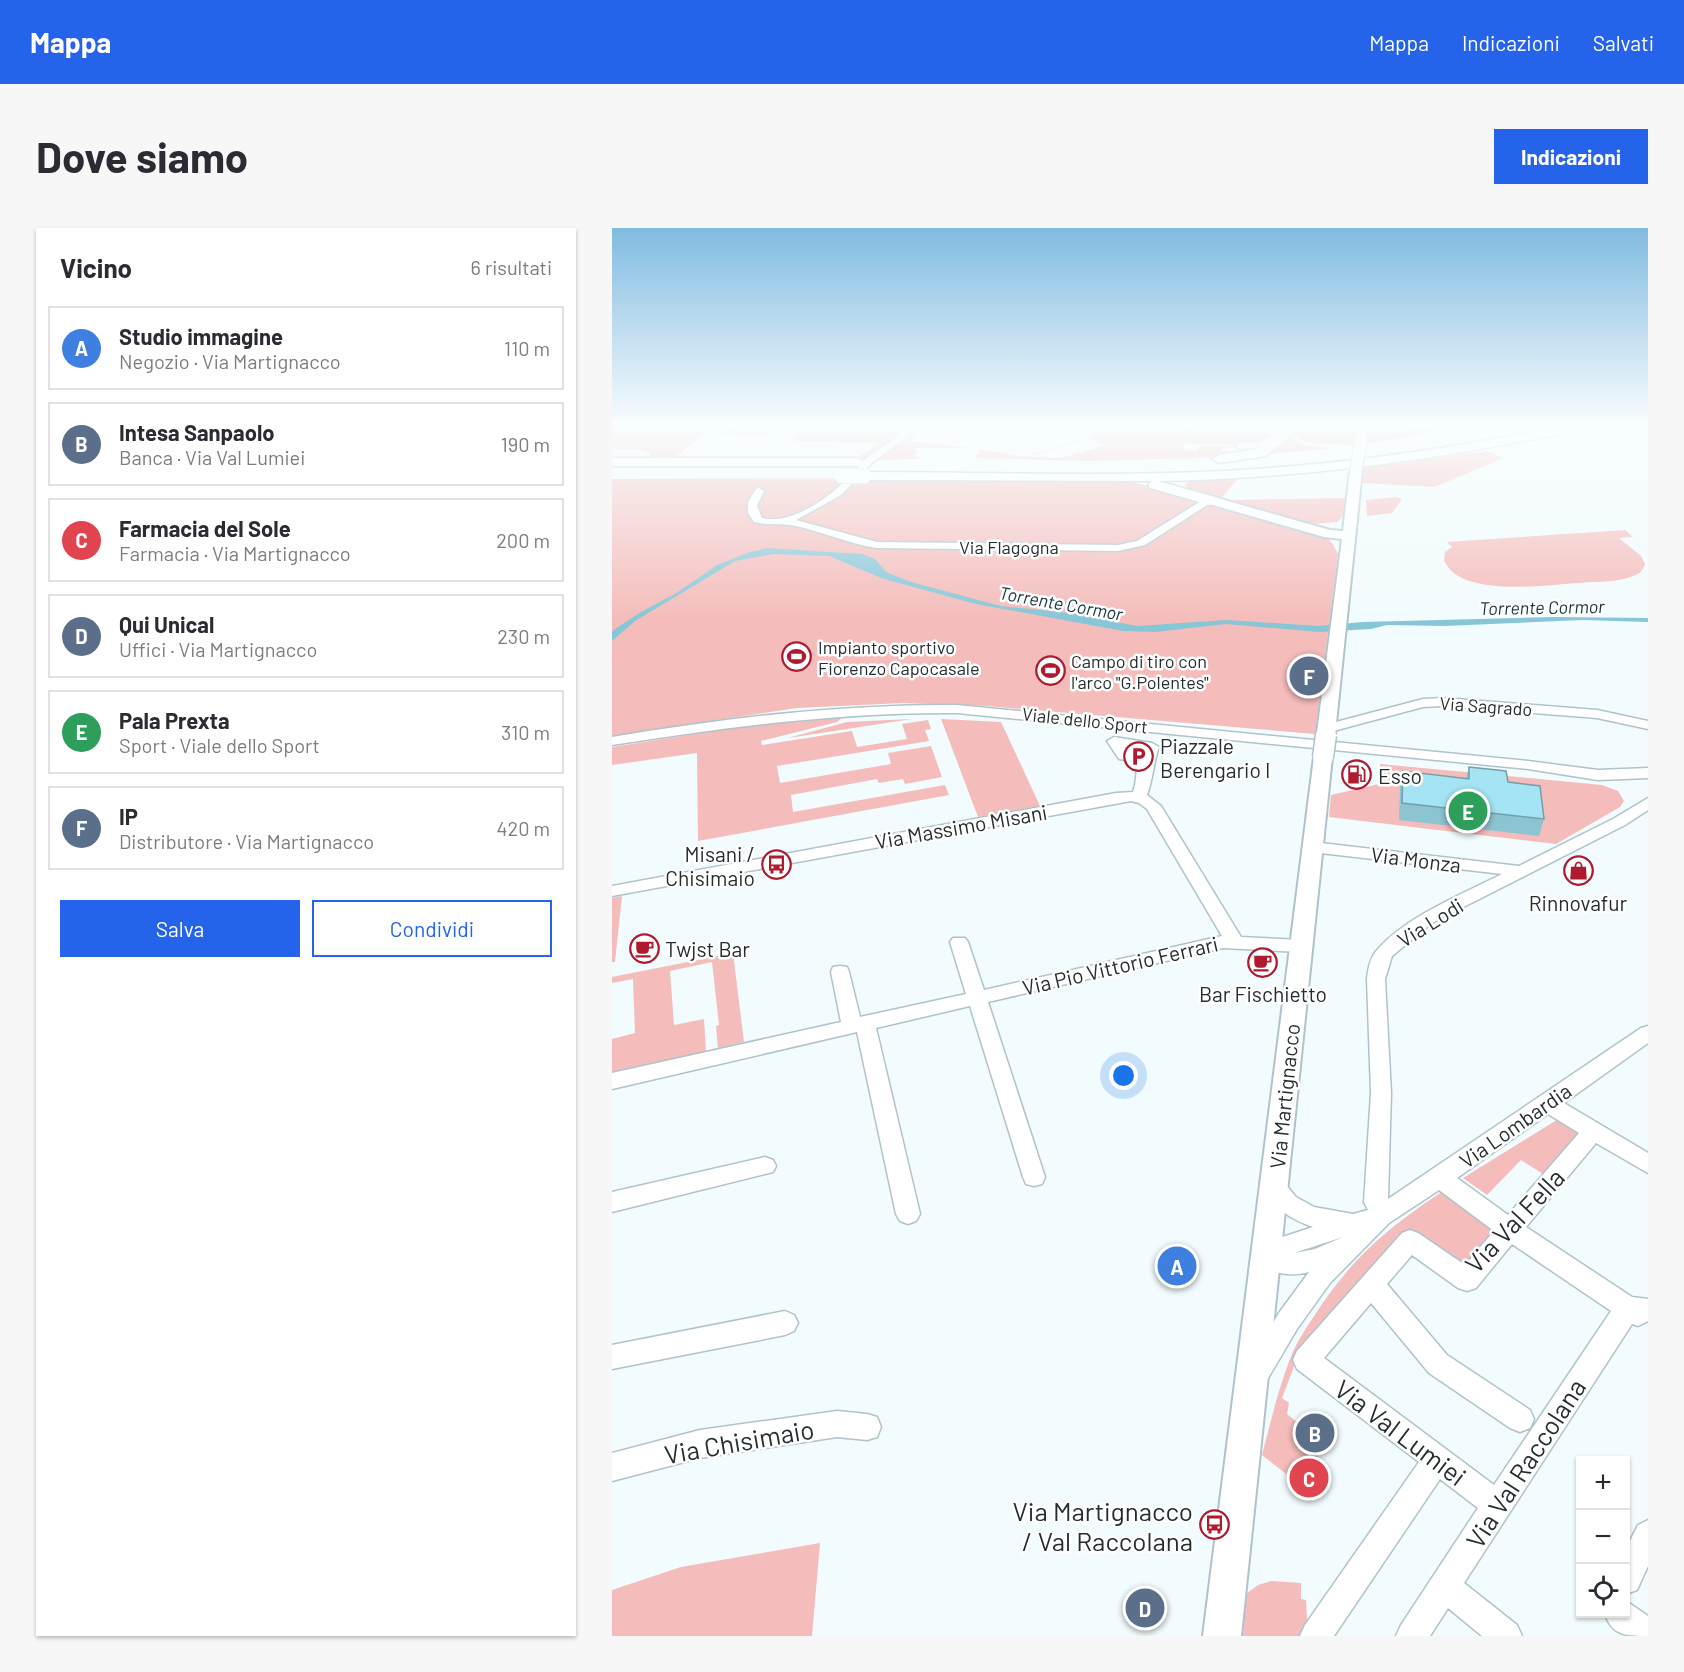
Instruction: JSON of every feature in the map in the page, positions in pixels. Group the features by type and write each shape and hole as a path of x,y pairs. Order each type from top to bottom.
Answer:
{"highway":[{"path":"1170,490 1210,500"},
{"path":"1183,490 1189,494"}],"main road":[{"name":"Via Martignacco","path":"1222,1636 1354,490"},
{"path":"1210,500 1347,535"},
{"path":"1293,522 1327,526 1350,516"},
{"path":"1293,522 1320,532 1335,541 1345,556"},
{"path":"1320,532 1347,535"}],"street":[{"path":"792,522 842,490"},
{"name":"Via Flagogna","path":"759,491 753,498 752,505 758,520 769,524 792,522 844,540 890,546 1118,548 1141,543 1210,500"},
{"name":"Via Sagrado","path":"1326,731 1423,703 1443,702 1605,715 1648,725"},
{"name":"Viale dello Sport","path":"612,741 811,713 945,709 1018,714 1618,776 1648,773"},
{"path":"1147,759 1144,769 1145,781 1139,797 1147,800 1156,809 1233,941"},
{"name":"Viale dello Sport","path":"1558,768 1609,768 1648,764"},
{"path":"1618,776 1637,781 1648,787"},
{"name":"Via Massimo Misani","path":"612,891 1106,800 1139,797"},
{"name":"Via Lodi","path":"1375,1216 1381,1093 1376,979 1378,966 1384,953 1395,942 1426,920 1619,822 1648,803"},
{"name":"Via Monza","path":"1312,847 1520,871"},
{"name":"Via Pio Vittorio Ferrari","path":"612,1082 976,997 1233,941 1300,946"},
{"path":"959,942 1034,1177"},
{"path":"840,972 859,1024 908,1214"},
{"name":"Via Lombardia","path":"1349,1247 1293,1264 1277,1264 1266,1254 1375,1216 1440,1179 1648,1033"},
{"path":"1547,1103 1648,1164"},
{"name":"Via Val Fella","path":"1306,1360 1410,1240 1467,1280 1593,1131"},
{"path":"612,1202 765,1166"},
{"path":"1440,1179 1511,1230 1641,1313"},
{"path":"1274,1187 1288,1205 1312,1218 1375,1216"},
{"name":"Via Lombardia","path":"1250,1386 1301,1302 1321,1275 1375,1216"},
{"path":"1371,1283 1398,1319 1438,1364 1520,1419"},
{"name":"Via Val Raccolana","path":"1412,1636 1497,1505 1641,1313"},
{"path":"612,1357 786,1323"},
{"name":"Via Val Lumiei","path":"1306,1360 1497,1505"},
{"name":"Via Chisimaio","path":"612,1467 700,1444 837,1424 867,1427"},
{"path":"1316,1636 1437,1460"},
{"path":"1630,1571 1648,1535"},
{"path":"1444,1586 1506,1636"},
{"path":"1625,1618 1648,1635"}],"shaded area":[{"path":"612,490 1164,490 1206,500 1326,537 1338,554 1315,734 987,706 902,703 797,708 612,736"},
{"path":"1188,490 1228,490 1222,497 1230,500 1345,498 1346,513 1337,522 1312,524"},
{"path":"1397,497 1402,499 1392,513 1367,516 1366,500"},
{"path":"1625,530 1633,537 1619,538 1641,556 1645,564 1639,573 1620,580 1526,587 1484,585 1466,580 1453,572 1444,560 1445,552 1452,547 1447,542"},
{"path":"844,716 837,722 761,741 762,745 852,731 857,747 907,739 902,724 928,720 931,729 925,730 929,741 777,766 780,783 891,764 888,753 931,746 942,777 905,784 903,779 879,783 877,779 791,795 793,812 945,785 949,795 698,841 697,753 612,765 612,747 770,722"},
{"path":"912,719 788,738 847,722"},
{"path":"941,719 1001,722 1040,806 978,817"},
{"path":"1380,764 1602,785 1618,791 1624,801 1620,807 1556,844 1329,817 1331,795 1379,784"},
{"path":"622,896 615,962 612,962 612,898"},
{"path":"733,953 744,1042 718,1048 716,1026 719,1025 712,962 670,971 674,1025 704,1019 706,1051 612,1072 612,1039 635,1033 633,979 612,983 612,977"},
{"path":"1560,1118 1586,1133 1548,1177 1521,1160 1487,1195 1463,1178"},
{"path":"1443,1191 1504,1231 1466,1274 1410,1233 1295,1364 1282,1398 1289,1403 1287,1414 1325,1446 1299,1484 1262,1455 1279,1391 1295,1348 1331,1291 1359,1258 1389,1230"},
{"path":"820,1543 812,1636 612,1636 612,1590 681,1567"},
{"path":"1271,1581 1301,1583 1301,1599 1306,1600 1308,1636 1243,1636 1246,1594 1258,1585"}],"water":[{"path":"767,548 862,554 875,559 886,572 911,582 1001,606 1070,613 1137,626 1227,620 1318,626 1363,622 1554,617 1648,618 1648,622 1582,620 1444,626 1387,625 1371,629 1319,632 1226,624 1155,632 1123,631 976,604 884,579 829,556 773,554 735,561 635,621 612,641 612,632 615,629 678,592 717,565"}],"building":[{"path":"1469,767 1506,771 1508,782 1540,786 1544,819 1402,803 1403,771 1469,779"}],"place":[{"name":"Impianto sportivo Fiorenzo Capocasale","path":"797,657"},
{"name":"Campo di tiro con l'arco \"G.Polentes\"","path":"1050,671"},
{"name":"IP","path":"1309,676"},
{"name":"Piazzale Berengario I","path":"1139,757"},
{"name":"Esso","path":"1357,775"},
{"name":"Pala Prexta","path":"1468,811"},
{"name":"Misani / Chisimaio","path":"776,865"},
{"name":"Rinnovafur","path":"1578,871"},
{"name":"Twjst Bar","path":"644,948"},
{"name":"Bar Fischietto","path":"1263,962"},
{"name":"Studio immagine","path":"1177,1266"},
{"name":"Intesa Sanpaolo","path":"1315,1433"},
{"name":"Farmacia del Sole","path":"1309,1478"},
{"name":"Via Martignacco / Val Raccolana","path":"1214,1525"},
{"name":"Qui Unical","path":"1145,1608"}],"water label":[{"name":"Torrente Cormor","path":"1061,603"},
{"name":"Torrente Cormor","path":"1542,607"}]}
